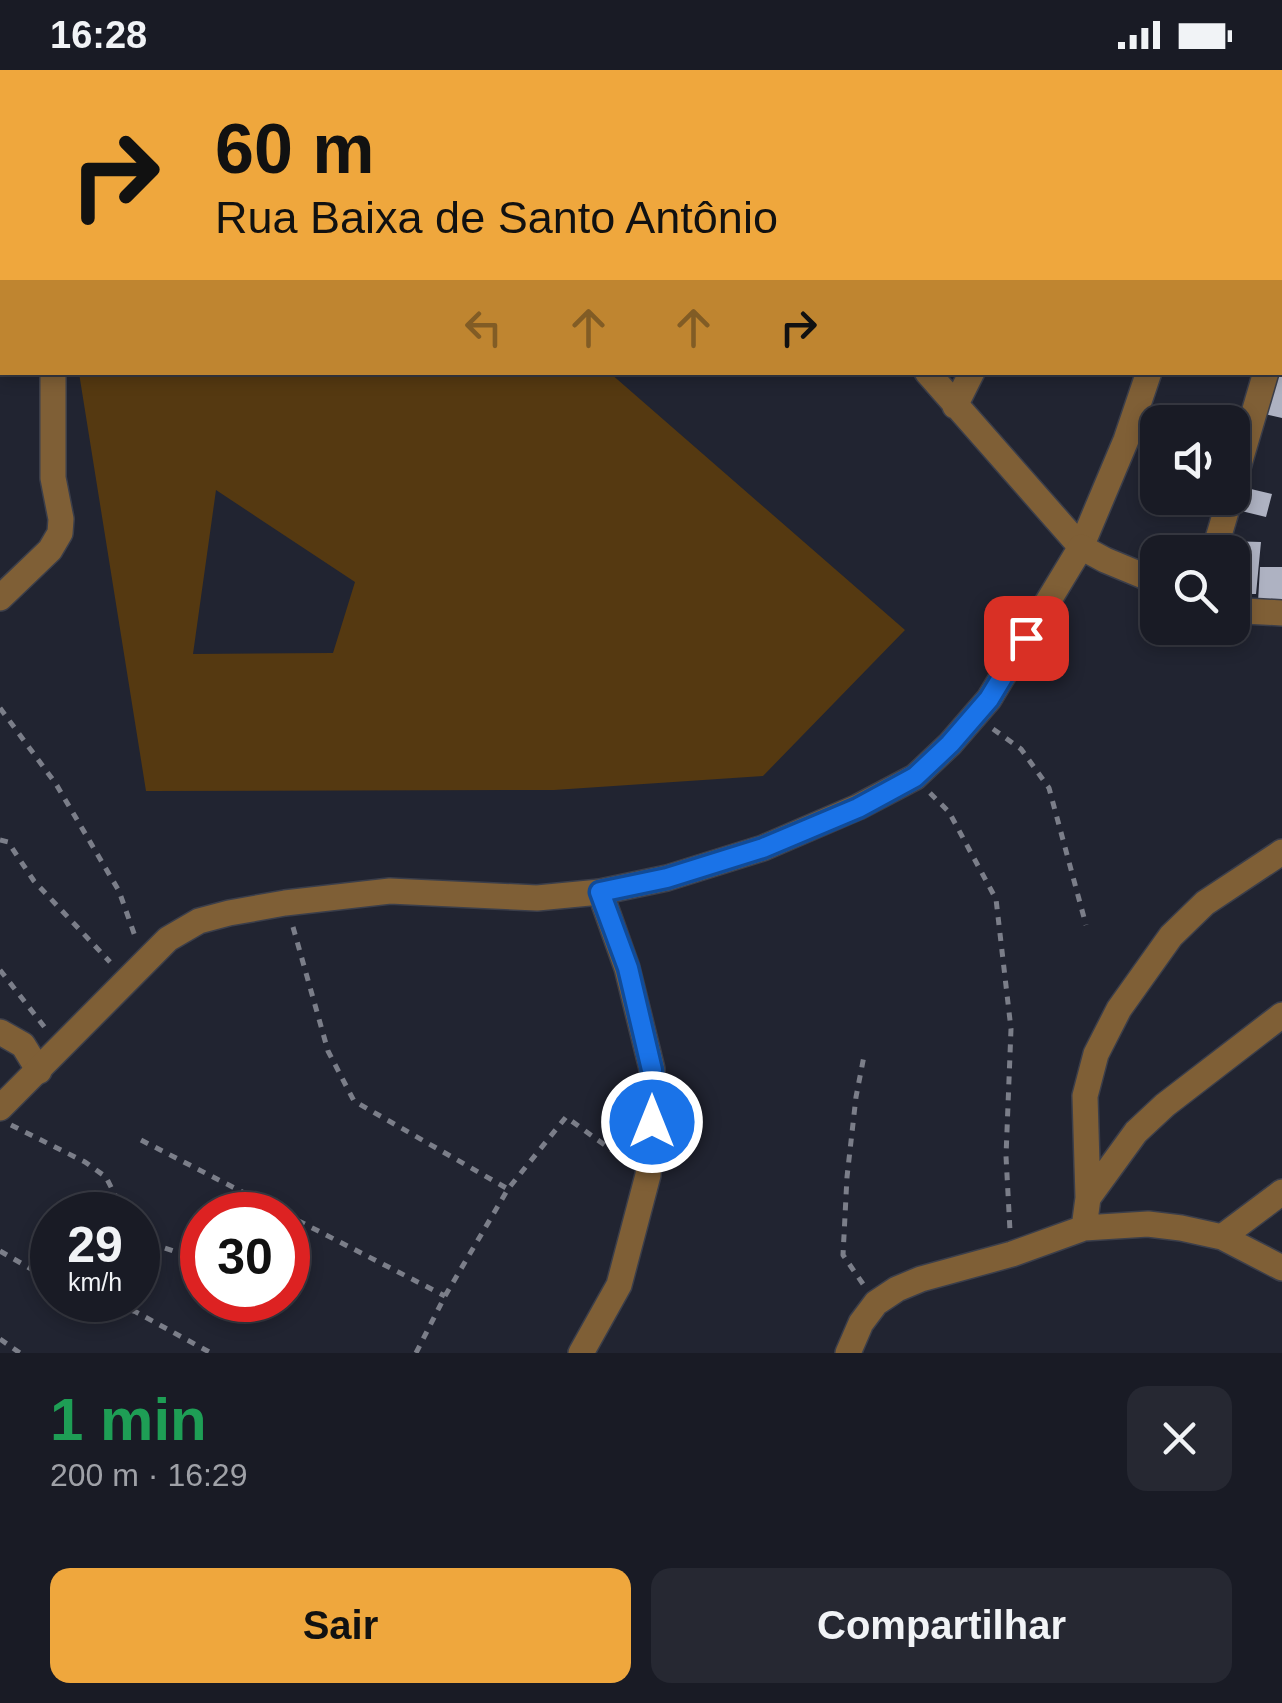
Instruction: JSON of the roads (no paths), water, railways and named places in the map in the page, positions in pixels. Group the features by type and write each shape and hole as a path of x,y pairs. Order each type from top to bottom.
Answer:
{"street":[{"path":"0,598 50,550 60,533 53,478 53,375"},
{"path":"929,375 1081,547 1140,575"},
{"path":"955,406 970,375"},
{"path":"0,1108 168,938 199,921 286,903 390,891 538,898 600,892 667,878 763,848 858,808 915,777 989,699 1081,547 1126,440 1148,375"},
{"path":"1250,427 1265,375"},
{"path":"1250,611 1282,613"},
{"path":"1084,1228 1088,1198 1086,1096 1096,1054 1119,1009 1170,936 1205,903 1282,852"},
{"path":"581,1353 620,1284 648,1176 652,1122 652,1070 628,968 600,892"},
{"path":"1088,1198 1136,1132 1282,1016"},
{"path":"0,1032 24,1045 39,1070"},
{"path":"1222,1238 1282,1192"},
{"path":"848,1353 876,1303 897,1289 1084,1228 1148,1224 1181,1228 1222,1238 1282,1268"}]}
